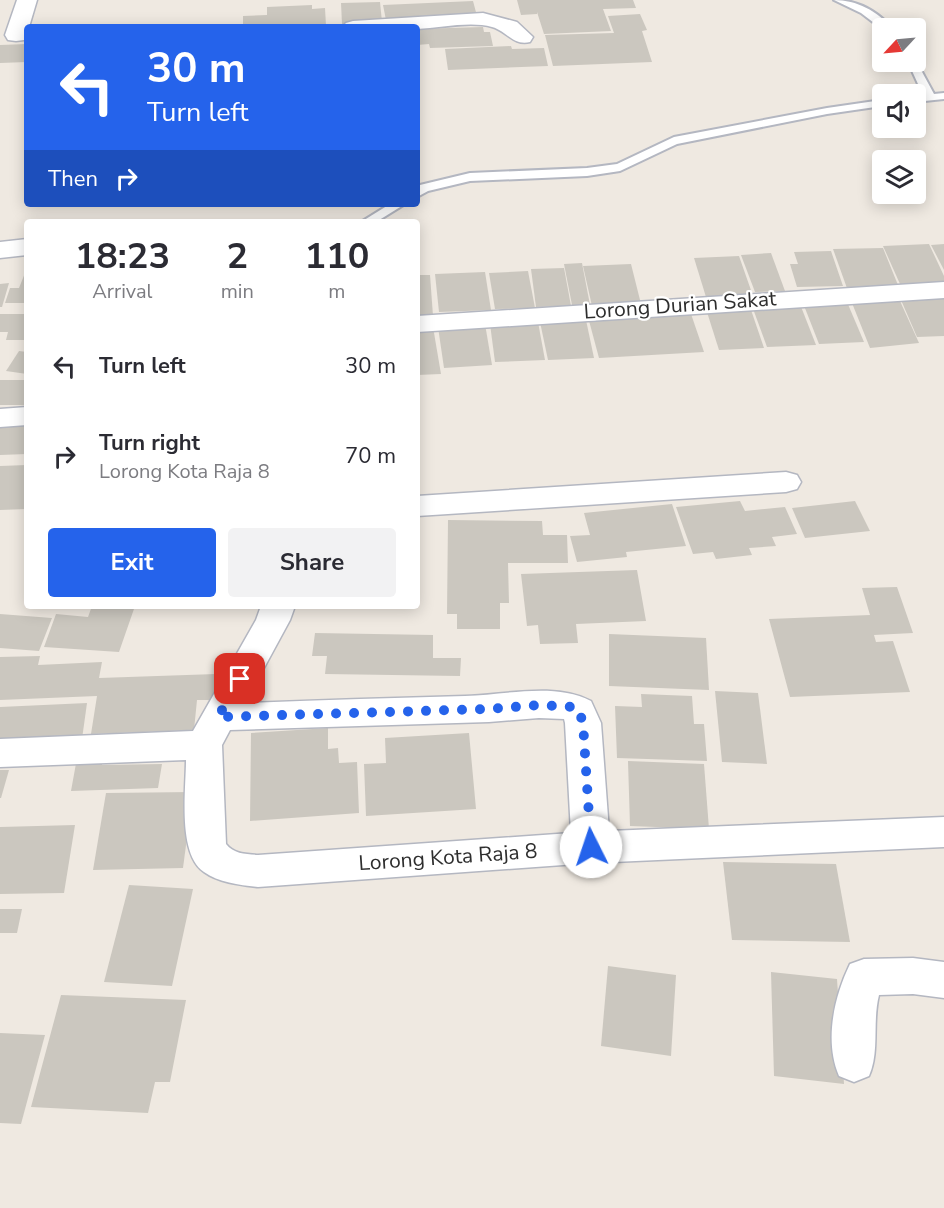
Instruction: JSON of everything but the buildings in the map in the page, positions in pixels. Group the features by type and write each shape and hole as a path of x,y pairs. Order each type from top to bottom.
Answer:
{"street":[{"path":"14,35 27,0"},
{"path":"402,24 483,19 502,22 515,29 522,37"},
{"path":"0,250 24,247"},
{"name":"Lorong Durian Sakat","path":"420,324 780,298 944,290"},
{"path":"0,418 24,416"},
{"path":"420,506 786,482"},
{"path":"211,731 277,609"},
{"path":"0,753 211,731 539,705 570,706 579,711 583,723 591,847"},
{"name":"Lorong Kota Raja 8","path":"211,731 205,836 208,850 217,861 237,869 258,871 591,847 944,833"},
{"path":"855,1062 853,1029 856,999 864,977 913,976 944,980"}],"lane":[{"path":"839,0 865,11 874,18"},
{"path":"918,72 929,96"},
{"path":"926,97 944,96"},
{"path":"420,191 470,177 587,172 621,167 675,141 872,104"},
{"path":"372,219 394,207"}],"route":[{"path":"240,679 218,717 489,709 539,705 575,707 583,723 591,847"}]}
